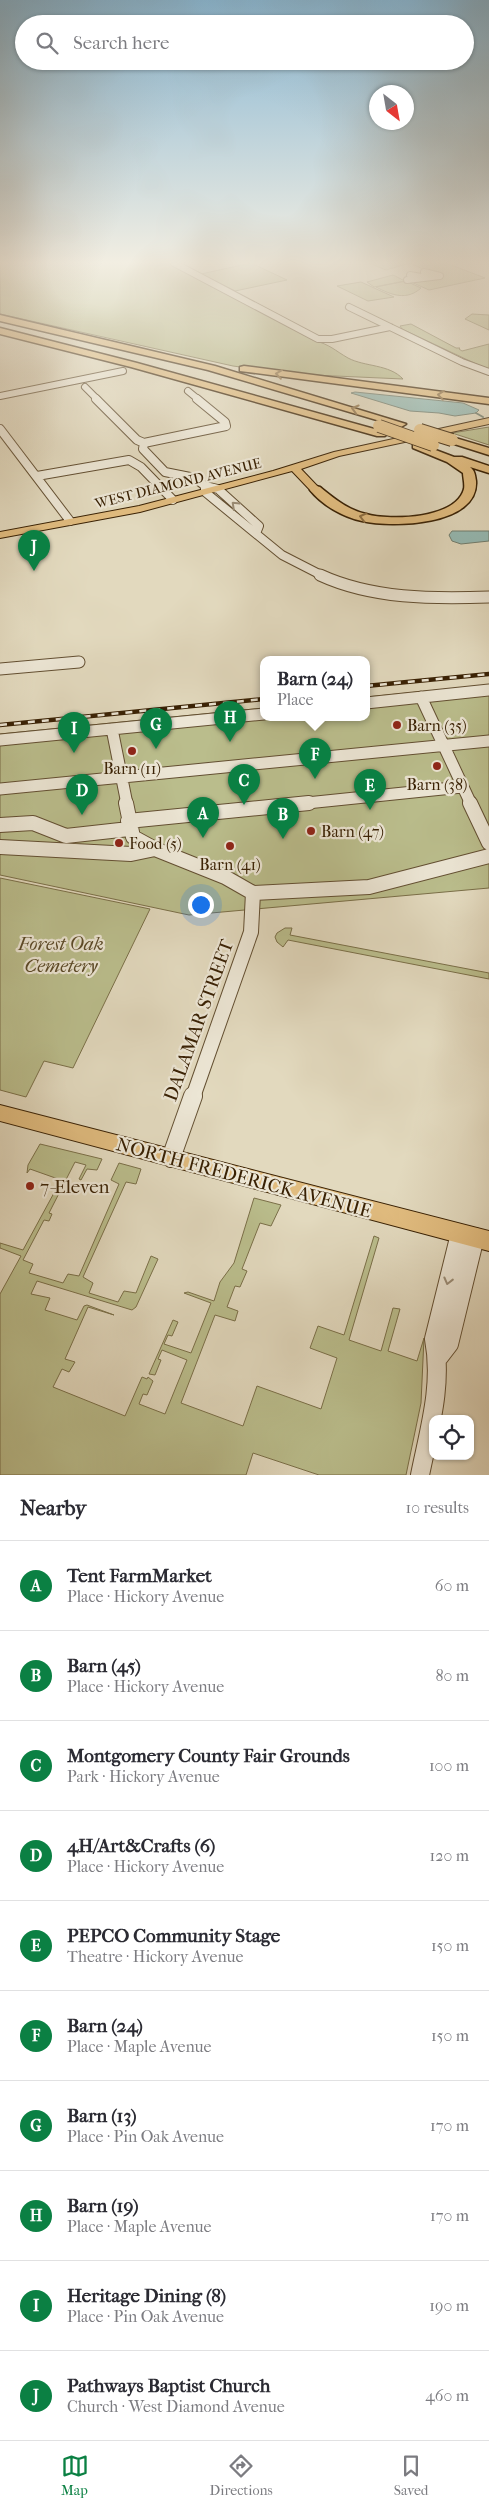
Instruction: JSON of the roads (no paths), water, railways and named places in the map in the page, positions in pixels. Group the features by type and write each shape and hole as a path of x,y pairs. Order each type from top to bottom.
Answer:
{"highway":[{"path":"3,332 298,411 380,430 448,459 468,472 478,490 470,506 456,514 411,523 391,522 346,512 325,500 316,490"},
{"path":"25,332 197,374 433,445 489,464"},
{"path":"59,332 165,357 401,424 489,452"},
{"path":"99,349 298,411"},
{"path":"165,357 489,401"},
{"path":"414,445 489,470"}],"main road":[{"name":"WEST DIAMOND AVENUE","path":"205,489 218,489 337,454 489,421"},
{"name":"WEST DIAMOND AVENUE","path":"0,535 70,521 84,521 205,489 270,469 292,467"},
{"path":"292,467 301,473 316,490"},
{"name":"NORTH FREDERICK AVENUE","path":"0,1113 475,1237"}],"street":[{"path":"305,332 318,339 332,340 368,332"},
{"path":"400,332 462,362 489,372"},
{"path":"0,396 123,371"},
{"name":"WEST DIAMOND AVENUE","path":"85,387 137,440 144,443 145,452 163,471 195,478 205,489"},
{"path":"144,443 226,426 225,422 188,391"},
{"path":"0,429 4,439 37,476 70,521"},
{"path":"37,476 125,460 137,464 170,498"},
{"path":"205,489 249,529 257,531 276,550 291,560 322,575 354,586 405,596 443,598 489,597"},
{"path":"218,489 259,526 257,531"},
{"path":"0,669 80,662"},
{"path":"370,703 489,690"},
{"path":"420,697 489,843"},
{"path":"0,740 260,714"},
{"path":"112,729 129,825 136,840 225,876 253,894 369,886 489,856"},
{"path":"0,789 489,741"},
{"path":"0,826 33,824 66,836 129,825 462,787"},
{"path":"0,847 132,854 155,849"},
{"name":"DALAMAR STREET","path":"171,1158 252,932 253,894"},
{"path":"420,1475 434,1401 439,1356 449,1344 475,1237"}],"water":[{"path":"351,393 463,403 479,410 476,413 455,416 410,411"},
{"path":"452,531 489,531 489,541 461,544 452,541 449,535"}],"waterway":[{"path":"476,413 483,417"}],"railway":[{"path":"370,686 489,674"},
{"path":"0,725 260,699"}],"place":[{"name":"Pathways Baptist Church","path":"34,571"},
{"name":"Barn (35)","path":"397,725"},
{"name":"Barn (19)","path":"230,742"},
{"name":"Barn (13)","path":"156,749"},
{"name":"Barn (11)","path":"132,751"},
{"name":"Heritage Dining (8)","path":"74,753"},
{"name":"Barn (38)","path":"437,766"},
{"name":"Barn (24)","path":"315,779"},
{"name":"Montgomery County Fair Grounds","path":"244,805"},
{"name":"PEPCO Community Stage","path":"370,810"},
{"name":"4H/Art&Crafts (6)","path":"82,815"},
{"name":"Barn (47)","path":"311,831"},
{"name":"Tent FarmMarket","path":"203,838"},
{"name":"Barn (45)","path":"283,839"},
{"name":"Food (5)","path":"119,843"},
{"name":"Barn (41)","path":"230,846"},
{"name":"7-Eleven","path":"30,1186"}],"park label":[{"name":"Forest Oak Cemetery","path":"61,954"}]}
